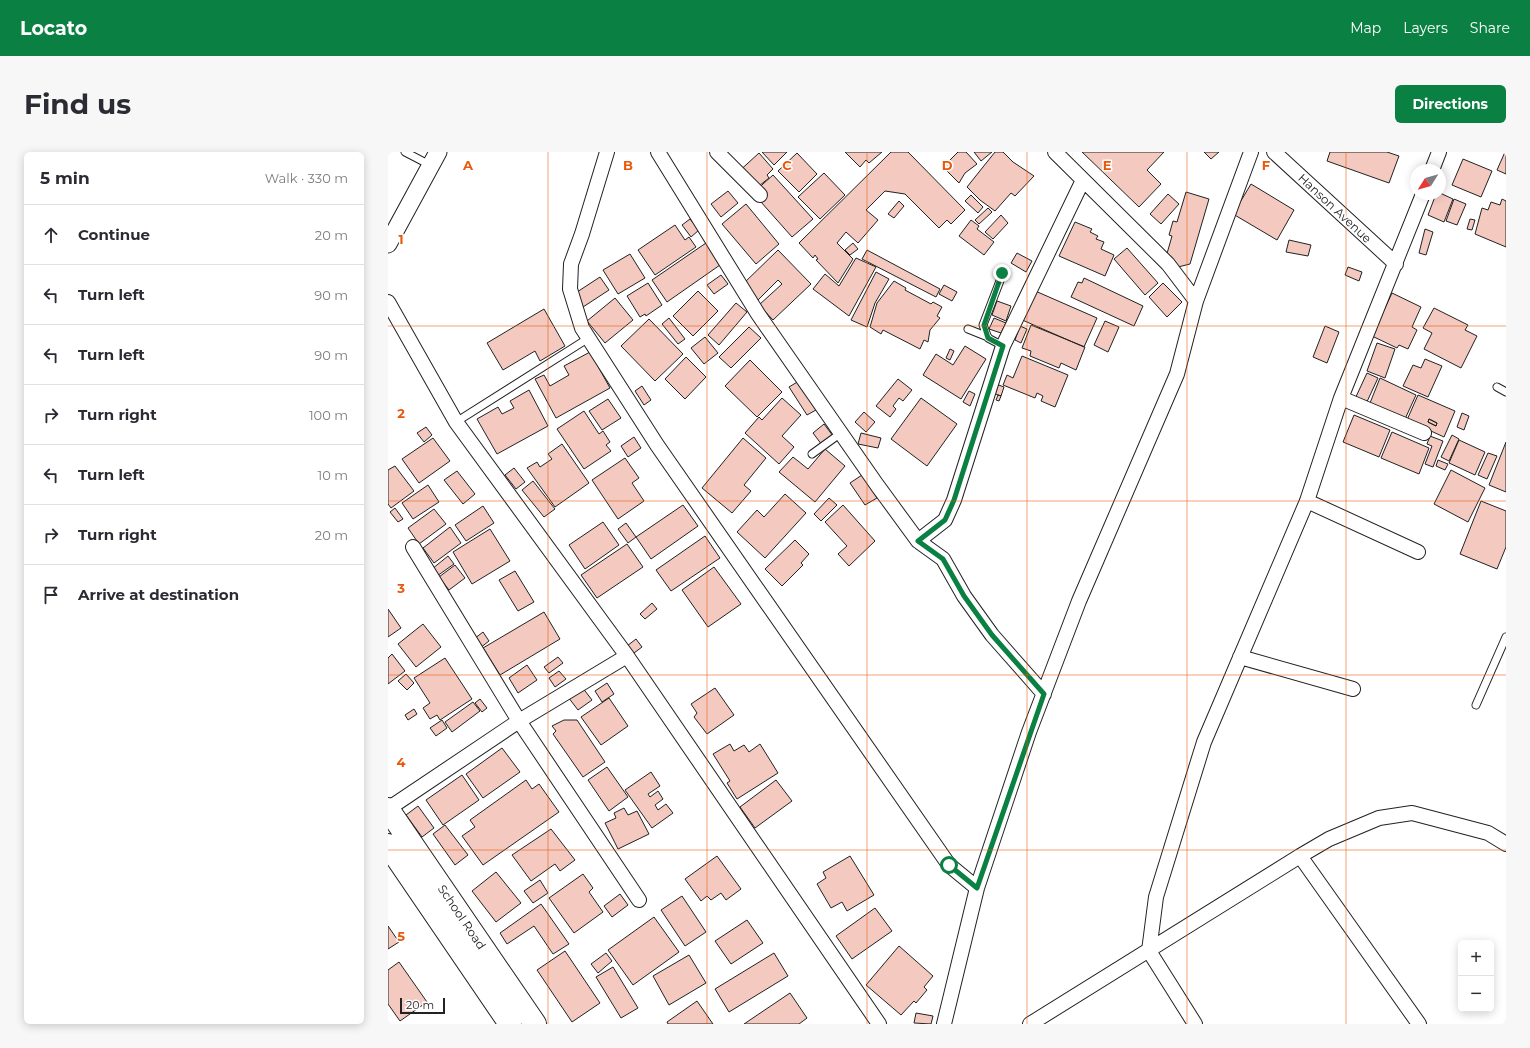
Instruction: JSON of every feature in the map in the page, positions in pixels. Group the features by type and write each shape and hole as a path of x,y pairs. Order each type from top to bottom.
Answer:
{"main road":[{"name":"School Road","path":"388,809 536,1024"},
{"name":"School Road","path":"388,845 510,1024"}],"street":[{"path":"607,152 582,234 571,264 570,289 582,328 657,446 936,847 949,865 977,888"},
{"path":"658,152 758,314 841,433 918,541 943,559 964,596 992,635 1044,694"},
{"path":"717,152 760,195"},
{"path":"1055,152 1168,264 1196,301"},
{"path":"944,1024 977,888 1044,694 1079,601 1177,374 1196,301 1251,152"},
{"name":"Hanson Avenue","path":"1274,152 1396,264"},
{"path":"1434,164 1439,152"},
{"path":"388,244 434,159"},
{"path":"918,541 945,520 954,500 1003,346 1083,180"},
{"path":"1194,1024 1149,951 1156,897 1201,750 1307,501 1341,398 1421,200"},
{"path":"388,302 456,422 627,656 880,1024"},
{"path":"1341,398 1424,433"},
{"path":"1307,501 1418,552"},
{"path":"414,547 519,721 639,900"},
{"path":"388,809 519,721 627,656"},
{"path":"1240,657 1353,689"},
{"path":"1030,1024 1300,856 1329,839 1379,818 1412,813 1488,833 1506,844"},
{"path":"1300,856 1419,1024"}],"lane":[{"path":"405,152 434,159"},
{"path":"988,338 984,325 1002,273"},
{"path":"968,329 1003,346"},
{"path":"456,422 584,341"},
{"path":"1497,387 1506,392"},
{"path":"812,454 841,433"},
{"path":"1476,706 1506,636"}],"building":[{"path":"762,152 787,152 774,165"},
{"path":"845,152 882,152 869,163 866,160 860,167"},
{"path":"891,152 908,152 965,210 951,224 947,220 939,228 905,194 885,191 866,210 878,220 858,243 846,232 837,243 853,259 838,283 816,260 818,259 815,255 813,258 799,243"},
{"path":"958,152 966,152 977,164 965,173 959,183 943,167"},
{"path":"974,152 992,152 981,161"},
{"path":"995,152 1003,152 1013,162 1034,176 1015,196 1011,193 995,211 980,200 967,187"},
{"path":"1082,152 1164,152 1147,170 1161,184 1139,207"},
{"path":"1204,152 1219,152 1211,159"},
{"path":"1330,152 1387,152 1399,156 1389,183 1327,161"},
{"path":"1506,152 1506,174 1497,170"},
{"path":"759,153 773,169 767,175 769,178 755,189 736,174"},
{"path":"797,153 817,174 799,192 778,171"},
{"path":"1463,159 1492,171 1481,197 1452,185"},
{"path":"824,173 845,195 820,219 798,197"},
{"path":"773,175 813,219 792,237 753,193"},
{"path":"1251,184 1294,210 1277,240 1233,214"},
{"path":"728,191 738,203 721,217 711,204"},
{"path":"1186,192 1209,199 1190,264 1178,267 1166,257 1172,236 1169,235 1173,221 1177,222"},
{"path":"1168,194 1179,204 1161,224 1150,214"},
{"path":"971,195 983,207 978,213 965,201"},
{"path":"1446,196 1453,199 1444,222 1428,215 1434,200 1446,200"},
{"path":"1454,199 1466,204 1457,225 1446,221"},
{"path":"1502,199 1506,201 1506,247 1475,234 1482,208 1488,210 1491,202 1500,205"},
{"path":"899,201 904,206 894,218 888,214"},
{"path":"746,204 779,244 756,264 722,224"},
{"path":"988,208 992,212 979,224 975,220"},
{"path":"1001,215 1008,223 993,239 985,232"},
{"path":"690,219 699,230 691,237 682,225"},
{"path":"1470,219 1475,220 1472,230 1467,229"},
{"path":"971,220 979,226 977,229 994,242 984,255 959,236"},
{"path":"1075,222 1092,229 1090,232 1098,236 1096,239 1104,242 1101,249 1114,255 1105,276 1059,256"},
{"path":"675,225 685,240 689,237 696,247 655,275 638,250"},
{"path":"1425,229 1433,232 1426,255 1419,253"},
{"path":"1289,240 1311,245 1308,256 1286,252"},
{"path":"706,243 720,265 667,302 652,280"},
{"path":"853,243 858,249 850,255 845,250"},
{"path":"1127,248 1158,283 1145,295 1114,259"},
{"path":"778,250 811,284 773,320 759,305 782,284 778,280 757,301 742,285"},
{"path":"867,250 940,289 936,297 862,259"},
{"path":"1017,253 1032,261 1026,272 1011,263"},
{"path":"630,254 645,278 618,294 603,270"},
{"path":"856,258 876,267 849,316 813,289 825,274 839,286"},
{"path":"1348,267 1362,272 1359,281 1345,275"},
{"path":"876,272 889,279 875,303 867,327 851,320"},
{"path":"721,275 728,284 714,294 707,285"},
{"path":"600,277 609,290 583,307 574,294"},
{"path":"1084,278 1143,306 1134,326 1071,297 1078,282 1082,283"},
{"path":"894,281 906,288 905,290 931,304 933,302 942,307 937,316 940,318 930,330 928,342 924,340 920,349 883,330 881,334 870,327 877,303"},
{"path":"648,283 662,305 646,316 645,314 640,317 627,296"},
{"path":"1163,283 1182,302 1167,317 1149,297"},
{"path":"944,285 957,292 952,301 939,294"},
{"path":"1033,290 1097,318 1084,347 1020,319"},
{"path":"698,291 718,311 693,336 673,316"},
{"path":"1392,293 1421,307 1412,327 1417,330 1408,349 1399,345 1397,348 1372,336"},
{"path":"615,298 633,320 605,343 587,321"},
{"path":"997,301 1011,306 1006,321 992,315"},
{"path":"736,303 747,312 719,345 708,335"},
{"path":"1434,308 1468,325 1465,330 1477,336 1461,368 1424,349 1432,333 1423,328"},
{"path":"544,309 565,346 540,361 535,351 503,370 487,343"},
{"path":"669,318 685,339 678,344 662,324"},
{"path":"994,318 1006,323 1001,333 989,329"},
{"path":"649,319 683,354 655,381 621,346"},
{"path":"1105,321 1119,327 1108,352 1094,345"},
{"path":"1031,325 1085,347 1076,370 1061,363 1059,368 1030,356 1031,351 1022,348"},
{"path":"1020,326 1027,329 1021,343 1015,340"},
{"path":"1325,326 1339,332 1327,363 1313,357"},
{"path":"749,327 761,338 731,368 719,357"},
{"path":"705,337 718,353 704,364 691,348"},
{"path":"1377,343 1395,349 1385,378 1367,371"},
{"path":"965,346 986,359 961,399 923,375 936,354 953,365"},
{"path":"950,349 954,351 950,360 946,358"},
{"path":"590,352 610,388 556,418 535,379 544,375 550,386 569,375 564,366"},
{"path":"1022,356 1068,375 1055,407 1041,401 1043,396 1037,393 1035,398 1003,385 1007,375 1013,378"},
{"path":"686,357 706,377 685,399 665,379"},
{"path":"1425,359 1442,366 1428,397 1403,386 1413,365 1421,368"},
{"path":"750,360 782,392 757,417 725,386"},
{"path":"1367,373 1378,378 1365,406 1354,401"},
{"path":"1380,378 1416,395 1405,419 1370,403"},
{"path":"898,379 912,390 903,401 899,398 893,406 896,409 890,417 876,406"},
{"path":"799,381 816,410 807,415 789,387"},
{"path":"996,384 1004,387 1001,396 993,393"},
{"path":"642,386 651,400 644,405 635,391"},
{"path":"529,390 548,426 497,454 477,419 498,407 502,414 514,408 510,401"},
{"path":"969,391 975,394 970,406 963,402"},
{"path":"998,395 1001,396 999,401 996,400"},
{"path":"1418,395 1455,411 1444,437 1407,420","holes":["1429,419 1437,423 1436,426 1428,422"]},
{"path":"782,398 801,415 782,436 794,447 779,464 745,433 759,417 762,420"},
{"path":"921,398 957,424 927,466 891,439"},
{"path":"608,399 621,418 602,430 589,411"},
{"path":"584,411 599,434 603,431 610,442 606,445 611,451 584,469 557,429"},
{"path":"864,412 875,422 866,432 855,422"},
{"path":"1462,413 1469,416 1464,430 1457,427"},
{"path":"1354,415 1390,430 1379,457 1343,442"},
{"path":"1429,419 1437,423 1436,426 1428,422"},
{"path":"824,424 833,436 822,445 813,433"},
{"path":"426,427 432,435 424,442 417,433"},
{"path":"1392,432 1429,448 1419,474 1381,458"},
{"path":"861,433 881,438 878,448 858,444"},
{"path":"1452,435 1459,439 1449,461 1441,457"},
{"path":"1430,436 1443,441 1433,467 1425,464 1432,446 1427,444"},
{"path":"634,437 641,448 628,457 621,446"},
{"path":"433,438 450,461 419,483 402,459"},
{"path":"743,438 766,458 744,485 751,491 732,513 702,488"},
{"path":"1459,440 1485,452 1475,475 1449,463"},
{"path":"1506,442 1506,492 1489,485"},
{"path":"562,444 589,483 555,507 527,468 537,462 540,467 552,459 548,454"},
{"path":"825,449 845,466 815,502 779,472 793,457 808,469"},
{"path":"1488,453 1497,456 1487,479 1478,475"},
{"path":"625,458 639,478 632,483 644,501 618,519 592,480"},
{"path":"1438,460 1448,464 1445,470 1436,466"},
{"path":"395,466 414,491 391,508 388,504 388,470"},
{"path":"514,468 525,482 516,489 505,475"},
{"path":"1451,470 1485,488 1468,522 1434,504"},
{"path":"457,471 475,494 463,504 444,480"},
{"path":"862,475 877,498 865,505 850,483"},
{"path":"533,481 555,509 544,517 522,490"},
{"path":"428,485 439,502 413,519 402,503"},
{"path":"785,494 806,513 765,558 737,532 757,510 764,517"},
{"path":"829,498 837,505 821,521 814,514"},
{"path":"1481,501 1506,511 1506,547 1497,569 1460,554"},
{"path":"683,505 698,526 651,559 636,537"},
{"path":"843,505 875,541 849,566 838,554 847,546 825,522"},
{"path":"483,506 494,523 466,541 455,525"},
{"path":"395,508 403,519 398,522 390,512"},
{"path":"434,509 446,524 419,544 408,528"},
{"path":"603,522 619,545 585,569 569,545"},
{"path":"626,523 636,537 628,543 618,529"},
{"path":"450,527 461,543 434,563 423,548"},
{"path":"490,529 510,561 472,584 453,552"},
{"path":"705,536 720,558 671,591 656,570"},
{"path":"795,540 809,554 801,563 803,565 782,586 765,569"},
{"path":"627,544 643,567 597,598 581,575"},
{"path":"448,556 454,564 437,576 432,569"},
{"path":"455,565 465,578 449,590 439,577"},
{"path":"714,567 741,604 708,627 682,590"},
{"path":"515,571 534,602 518,611 499,580"},
{"path":"652,603 657,609 645,619 640,614"},
{"path":"388,609 401,628 388,637"},
{"path":"544,612 560,639 500,675 483,648"},
{"path":"423,624 441,647 416,667 398,644"},
{"path":"483,632 489,641 480,648 474,639"},
{"path":"636,639 642,647 634,653 627,646"},
{"path":"392,654 405,671 388,684 388,658"},
{"path":"558,657 563,663 549,673 544,667"},
{"path":"445,658 472,699 440,720 437,715 430,719 423,708 430,703 414,678"},
{"path":"527,665 537,680 518,693 509,678"},
{"path":"559,671 566,679 555,687 549,678"},
{"path":"406,674 414,683 407,690 398,681"},
{"path":"607,683 614,694 602,702 595,691"},
{"path":"582,687 592,700 578,710 568,697"},
{"path":"715,688 734,715 707,734 694,717 697,713 691,704"},
{"path":"609,698 628,726 601,745 581,717"},
{"path":"480,699 487,708 482,712 475,703"},
{"path":"473,702 480,711 452,732 445,722"},
{"path":"414,709 417,714 408,720 405,715"},
{"path":"442,720 447,728 436,736 430,728"},
{"path":"564,720 577,720 605,762 583,777 553,734 556,731 552,726"},
{"path":"730,744 734,751 744,745 749,752 760,744 778,773 737,799 727,783 730,781 713,754"},
{"path":"502,748 520,772 483,798 466,774"},
{"path":"607,767 628,797 609,811 588,780"},
{"path":"651,772 660,786 648,794 650,797 658,791 663,799 655,805 658,810 666,804 673,813 652,828 625,790"},
{"path":"462,775 479,800 443,825 426,800"},
{"path":"526,780 532,789 539,784 559,812 483,865 462,836 475,827 470,820"},
{"path":"776,780 792,801 755,828 740,807"},
{"path":"418,806 434,828 422,837 406,815"},
{"path":"624,808 628,815 637,811 649,834 618,849 605,823 616,818 614,813"},
{"path":"445,825 468,855 455,865 433,834"},
{"path":"551,829 575,860 560,871 555,864 531,881 512,855"},
{"path":"717,856 741,889 726,900 721,893 711,900 707,896 701,901 685,879"},
{"path":"850,856 874,895 847,911 842,902 831,908 817,884 826,878 823,872"},
{"path":"496,872 521,903 496,922 472,891"},
{"path":"583,874 593,888 589,892 603,912 574,933 549,898"},
{"path":"540,880 548,893 533,903 524,891"},
{"path":"620,894 628,905 612,917 604,906"},
{"path":"682,896 706,932 685,946 661,910"},
{"path":"541,904 569,944 553,954 534,926 507,944 500,933"},
{"path":"875,908 892,931 852,959 836,936"},
{"path":"654,917 679,952 633,985 608,950"},
{"path":"747,920 763,943 731,964 715,941"},
{"path":"388,926 399,942 388,949"},
{"path":"899,946 933,976 924,987 927,990 916,1003 914,1001 901,1015 866,985"},
{"path":"565,951 600,1003 572,1022 537,970"},
{"path":"606,953 612,961 598,973 591,964"},
{"path":"774,953 788,976 729,1012 715,989"},
{"path":"689,955 706,983 669,1005 653,976"},
{"path":"399,962 427,1002 400,1021 388,1004 388,970"},
{"path":"613,967 638,1008 621,1018 596,977"},
{"path":"790,993 807,1018 799,1024 744,1024"},
{"path":"697,1001 713,1024 668,1024 667,1022"},
{"path":"916,1013 933,1016 931,1024 914,1023"}],"route":[{"path":"949,865 977,888 1029,732 1044,694 992,635 964,596 943,559 918,541 945,520 954,500 1003,346 988,338 984,325 1002,273"}]}
